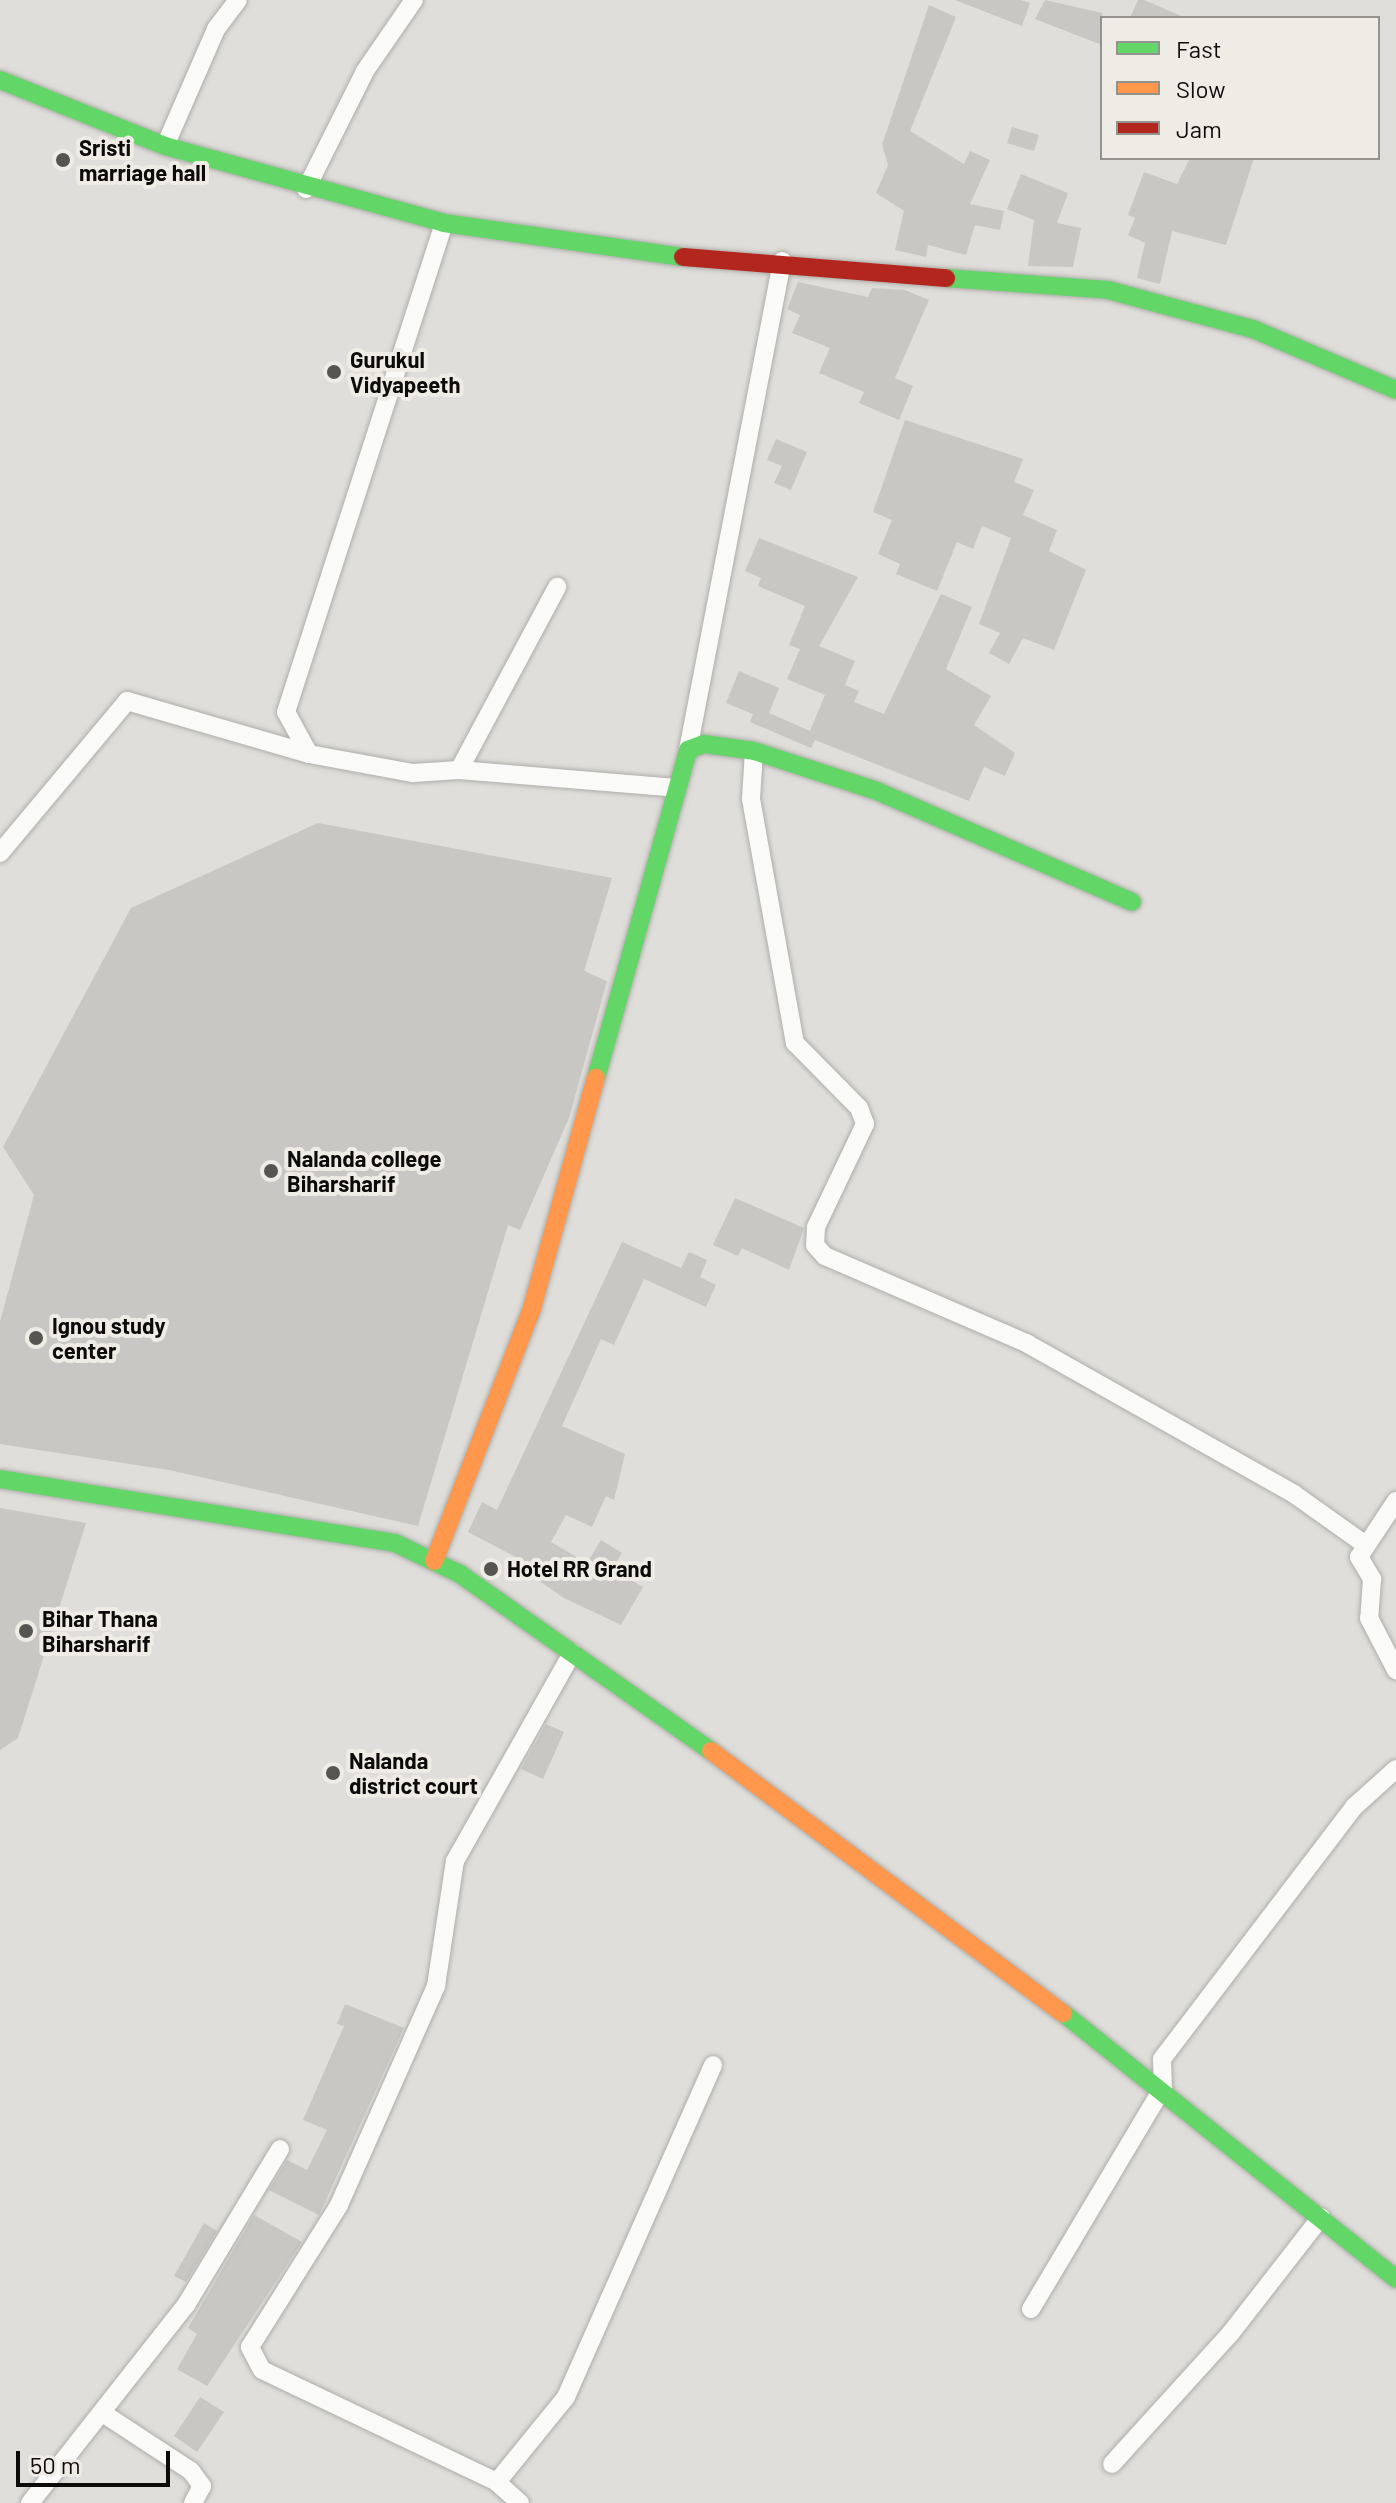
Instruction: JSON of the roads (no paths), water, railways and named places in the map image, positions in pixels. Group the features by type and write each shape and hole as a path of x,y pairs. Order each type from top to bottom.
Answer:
{"main road":[{"path":"0,80 165,146 306,189 444,223 628,253 782,261 1108,290 1253,329 1396,390"},
{"path":"434,1561 532,1308 688,750 704,744 754,751 877,791 1132,902"},
{"path":"0,1479 395,1543 434,1561 572,1653 1163,2088 1396,2279"}],"street":[{"path":"165,146 216,29 238,0"},
{"path":"306,189 365,71 414,0"},
{"path":"309,754 286,712 444,223"},
{"path":"688,750 782,261"},
{"path":"459,770 557,587"},
{"path":"0,853 127,701 309,754 413,773 459,770 676,788"},
{"path":"754,751 751,799 795,1043 859,1108 865,1124 816,1227 815,1245 825,1256 1028,1344 1294,1494 1363,1543"},
{"path":"1396,1501 1363,1543 1359,1557 1372,1579 1369,1618 1396,1670"},
{"path":"520,2503 497,2482 262,2370 250,2347 339,2205 436,1986 455,1861 572,1653"},
{"path":"1031,2309 1163,2088 1162,2059 1355,1806 1396,1769"},
{"path":"497,2482 566,2397 713,2065"},
{"path":"30,2503 104,2414 227,2246 280,2149"},
{"path":"1112,2464 1230,2334 1321,2217"},
{"path":"104,2414 191,2471 202,2486 193,2503"}],"place":[{"name":"Sristi marriage hall","path":"63,160"},
{"name":"Gurukul Vidyapeeth","path":"334,372"},
{"name":"Nalanda college Biharsharif","path":"271,1171"},
{"name":"Ignou study center","path":"36,1338"},
{"name":"Hotel RR Grand","path":"491,1569"},
{"name":"Bihar Thana Biharsharif","path":"26,1631"},
{"name":"Nalanda district court","path":"333,1773"}]}
